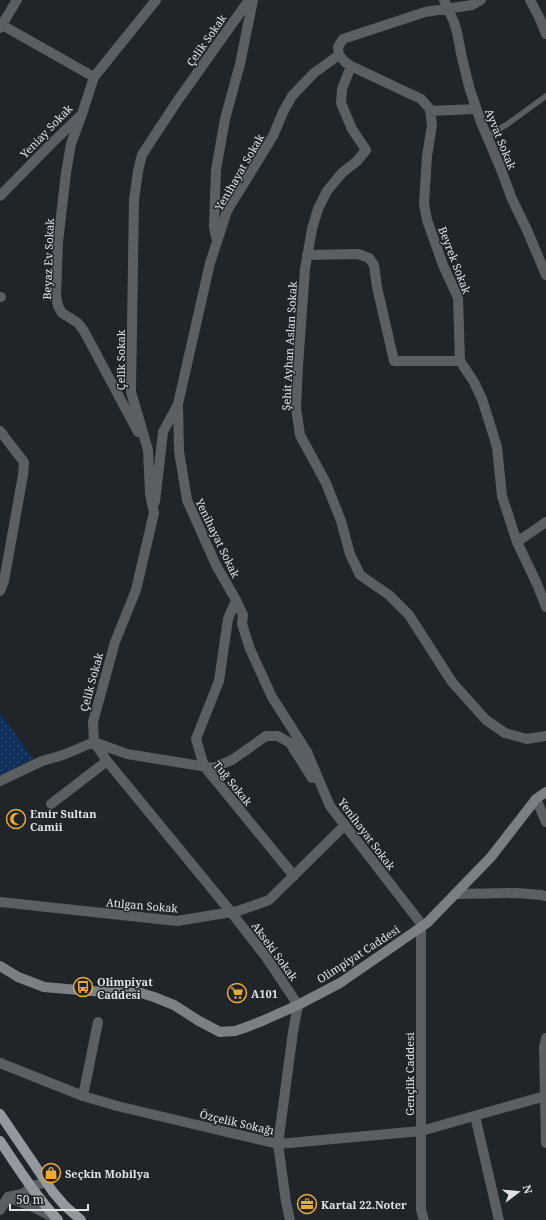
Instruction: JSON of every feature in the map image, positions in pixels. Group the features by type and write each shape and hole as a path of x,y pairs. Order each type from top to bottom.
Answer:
{"main road":[{"name":"Olimpiyat Caddesi","path":"0,966 18,977 44,987 141,993 154,996 174,1005 220,1032 235,1031 249,1027 298,1005 340,983 422,927 491,857 536,799 546,792"},
{"path":"0,1114 48,1182 53,1192 80,1220"},
{"path":"0,1141 31,1188 58,1220"}],"street":[{"path":"17,0 1,27 94,77"},
{"name":"Yeniay Sokak","path":"0,196 82,114 94,77 156,0"},
{"name":"Çelik Sokak","path":"94,742 93,722 115,642 136,590 154,513 150,493 148,450 131,392 134,200 138,171 142,155 151,141 249,0"},
{"path":"217,242 214,227 216,170 225,119 240,64 253,0"},
{"path":"476,109 430,111 421,99 345,62 339,55 338,47 343,40 446,4 472,4 482,0"},
{"path":"530,0 546,34"},
{"name":"Ayvat Sokak","path":"446,4 457,32 462,58 476,109 512,199 546,275"},
{"name":"Yenihayat Sokak","path":"339,55 314,73 292,96 283,112 273,136 227,211 210,263 178,404 179,451 186,500 216,565 243,615 242,624 250,649 272,697 307,752 330,806 422,927"},
{"name":"Şehit Ayhan Aslan Sokak","path":"351,66 342,89 340,103 352,129 366,150 357,161 342,173 327,191 318,209 312,229 305,269 298,366 296,408 300,435 326,483 341,521 350,554 360,575 389,594 409,615 452,682 486,720 505,733 526,739 546,736"},
{"name":"Beyrek Sokak","path":"430,111 432,125 427,156 424,204 427,220 443,265 458,298 460,361"},
{"name":"Beyaz Ev Sokak","path":"82,114 71,144 66,173 58,242 56,296 58,306 62,314 78,322 84,331 148,450"},
{"path":"307,255 358,254 369,258 374,265 379,295 394,361 460,361 474,382 482,399 497,447 502,496 517,542 546,606"},
{"path":"154,513 163,432 178,404"},
{"path":"0,431 24,462 4,581 0,591"},
{"path":"517,542 546,522"},
{"name":"Tuğ Sokak","path":"236,600 228,619 219,681 196,739 204,766 294,876"},
{"path":"0,781 42,762 94,742 127,754 213,768 232,760 266,736 278,736 290,743 330,806"},
{"name":"Akseki Sokak","path":"94,742 107,761 232,912 266,957 298,1005"},
{"path":"51,804 107,761"},
{"path":"536,799 546,822"},
{"name":"Atılgan Sokak","path":"0,902 177,921 238,911 269,900 345,826"},
{"path":"455,894 517,893 546,896"},
{"name":"Gençlik Caddesi","path":"422,927 420,1131 421,1210 424,1220"},
{"path":"290,1220 278,1144 298,1005"},
{"path":"83,1096 98,1022"},
{"path":"546,1038 544,1047 546,1143"},
{"name":"Özçelik Sokağı","path":"0,1063 83,1096 117,1106 278,1144 420,1131 545,1096"},
{"path":"475,1116 499,1220"},
{"path":"8,1196 22,1194 36,1185 48,1182"},
{"path":"27,1204 38,1197 48,1182"},
{"path":"8,1196 58,1220"},
{"path":"0,1210 8,1196"}],"lane":[{"path":"487,136 546,96"}],"shaded area":[{"path":"0,713 33,759 0,775"}],"place":[{"name":"Emir Sultan Camii","path":"16,819"},
{"name":"Oli̇mpi̇yat Caddesi̇","path":"83,987"},
{"name":"A101","path":"237,993"},
{"name":"Seçkin Mobilya","path":"51,1173"},
{"name":"Kartal 22.Noter","path":"307,1204"}]}
